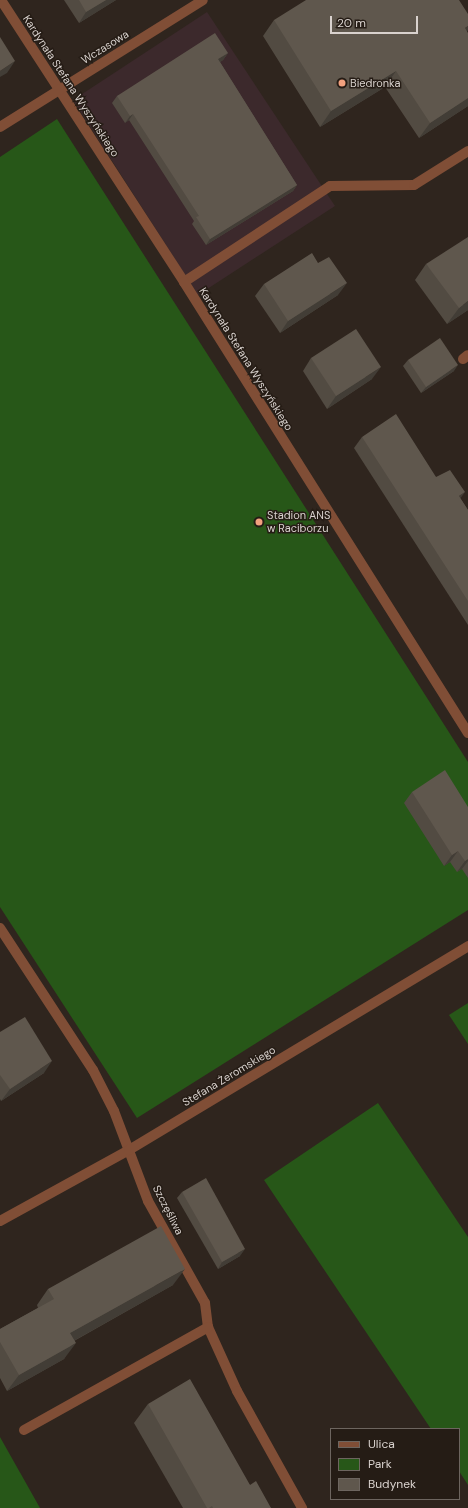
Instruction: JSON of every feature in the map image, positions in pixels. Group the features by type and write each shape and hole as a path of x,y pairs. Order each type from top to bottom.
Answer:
{"street":[{"name":"Kardynała Stefana Wyszyńskiego","path":"1,0 184,282 468,733"},
{"name":"Wczasowa","path":"0,127 203,0"},
{"path":"184,282 330,186 414,185 468,151"},
{"name":"Szczęśliwa","path":"0,928 93,1070 114,1111 148,1201 205,1303 208,1327 237,1391 302,1508"},
{"name":"Stefana Żeromskiego","path":"0,1222 129,1150 468,946"},
{"path":"24,1430 208,1327"}],"shaded area":[{"path":"207,12 335,206 198,295 73,100"}],"green space":[{"name":"Stadion ANS w Raciborzu","path":"57,119 468,762 468,910 137,1118 0,907 0,157"},
{"path":"468,1003 468,1044 449,1015"},
{"path":"378,1103 468,1237 468,1485 460,1473 460,1428 430,1428 264,1180"},
{"path":"0,1437 40,1508 0,1508"}],"building":[{"path":"79,0 106,0 86,12"},
{"name":"Biedronka","path":"306,0 459,0 468,14 468,26 465,28 468,33 468,98 430,123 396,71 331,111 274,20"},
{"path":"215,33 228,53 218,59 297,185 210,239 196,217 199,216 133,114 130,116 117,96"},
{"path":"0,37 15,61 0,71"},
{"path":"468,237 468,301 459,308 426,264"},
{"path":"312,253 318,263 329,257 347,283 288,321 264,284"},
{"path":"356,329 381,367 336,396 311,358"},
{"path":"440,338 458,365 426,387 408,360"},
{"path":"396,414 436,477 450,470 465,492 459,496 468,510 468,601 362,437"},
{"path":"445,770 468,807 468,859 465,861 458,851 452,855 412,792"},
{"path":"25,1017 52,1061 10,1089 0,1075 0,1032"},
{"path":"206,1178 245,1249 222,1262 182,1192"},
{"path":"161,1226 185,1269 70,1333 76,1343 19,1375 0,1342 0,1329 54,1299 48,1289"},
{"path":"190,1379 250,1485 256,1481 271,1508 213,1508 212,1506 207,1508 148,1404"}],"place":[{"name":"Biedronka","path":"342,83"},
{"name":"Stadion ANS w Raciborzu","path":"259,522"}]}
